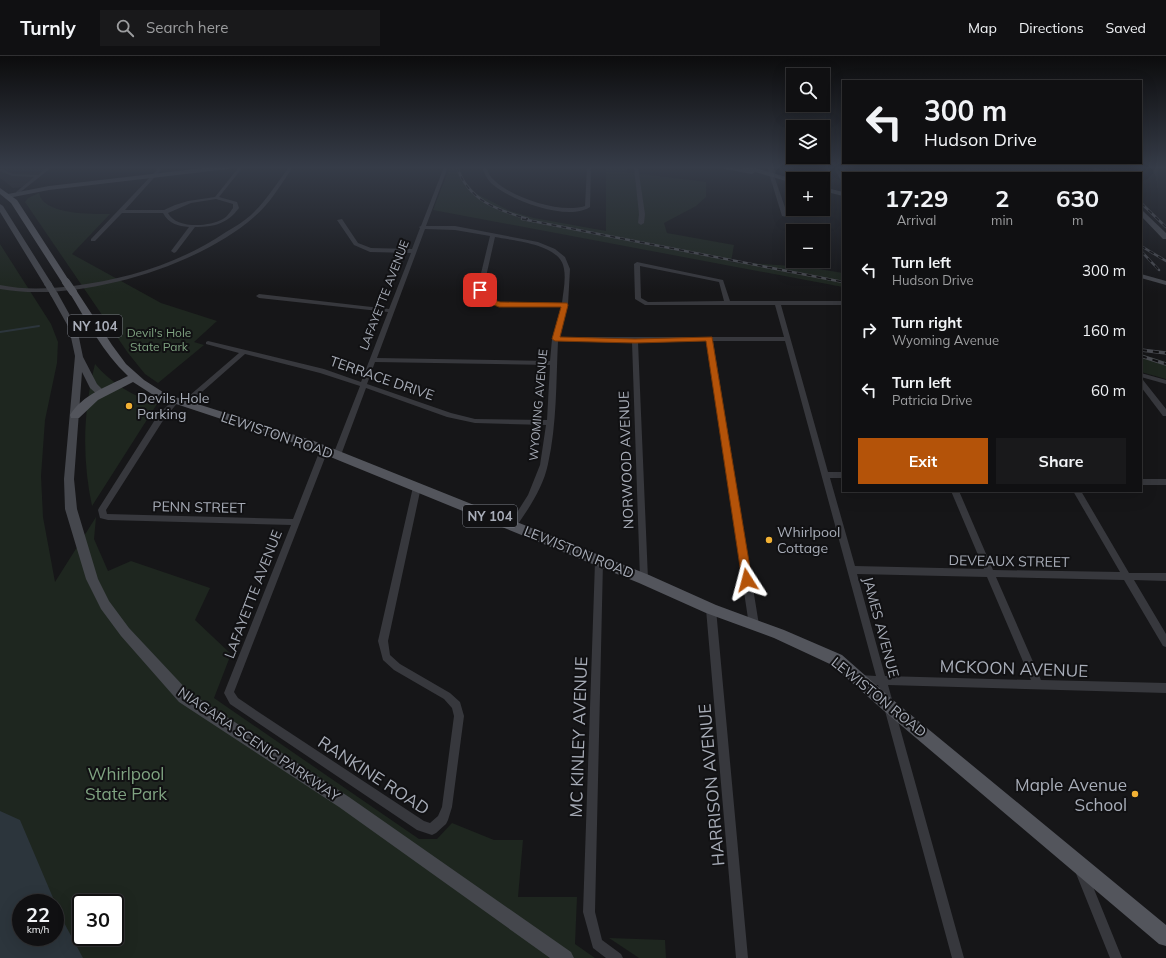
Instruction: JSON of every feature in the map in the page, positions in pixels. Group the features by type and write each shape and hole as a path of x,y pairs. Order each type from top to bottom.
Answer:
{"main road":[{"name":"NIAGARA SCENIC PARKWAY","path":"2,209 73,328 79,356 70,480 71,509 92,579 105,605 125,632 184,697 344,802 565,958"},
{"name":"LEWISTON ROAD","path":"18,209 111,350 134,378 155,393 180,403 276,432 337,455 513,525 599,562 644,579 711,609 838,660 888,705 1166,937"},
{"path":"1142,213 1166,237"},
{"path":"1142,276 1166,282"},
{"path":"79,356 93,386 102,394"},
{"path":"75,416 82,407 102,394 134,378"}],"street":[{"path":"93,240 120,211 165,212 172,209"},
{"path":"165,212 170,221 193,226 214,224 230,217 235,209"},
{"path":"0,287 39,290 95,285 137,276 171,265 203,249 250,218 259,209"},
{"name":"LAFAYETTE AVENUE","path":"337,455 429,209"},
{"path":"561,209 569,211 584,209"},
{"path":"641,209 641,223"},
{"path":"783,209 785,216"},
{"path":"340,220 356,244 370,250 413,251"},
{"path":"174,252 193,226"},
{"name":"WYOMING AVENUE","path":"422,227 455,228 538,244 553,250 563,258 567,269 564,305 555,339 550,423 544,465 532,496 513,525"},
{"path":"493,235 480,290 486,299 499,304 564,305"},
{"path":"728,303 721,282 637,264 638,298 647,304 842,302"},
{"path":"259,296 391,311"},
{"name":"JAMES AVENUE","path":"778,303 958,958"},
{"path":"555,339 635,341 709,339 788,340"},
{"path":"709,339 754,625"},
{"name":"NORWOOD AVENUE","path":"635,341 644,579"},
{"name":"TERRACE DRIVE","path":"208,343 317,370 450,416 475,421 550,423"},
{"path":"180,403 244,352"},
{"path":"372,360 553,363"},
{"path":"1142,375 1166,382"},
{"path":"1142,383 1166,414"},
{"name":"PENN STREET","path":"180,403 161,417 102,510 103,516 295,522"},
{"name":"LAFAYETTE AVENUE","path":"256,716 234,701 229,693 324,450"},
{"path":"825,475 842,475"},
{"path":"1142,482 1166,482"},
{"name":"RANKINE ROAD","path":"256,716 421,826 432,829 442,820 447,807 459,716 456,705 447,696 397,667 386,657 383,641 417,487"},
{"path":"955,492 1038,684"},
{"path":"1078,492 1166,643"},
{"name":"MC KINLEY AVENUE","path":"599,562 589,912 596,944 617,958"},
{"name":"DEVEAUX STREET","path":"851,570 1166,578"},
{"name":"HARRISON AVENUE","path":"711,609 742,958"},
{"name":"MCKOON AVENUE","path":"860,680 1166,688"},
{"path":"1078,863 1116,958"}],"green space":[{"name":"Devil's Hole State Park","path":"30,209 58,209 69,212 110,214 72,254 161,303 217,321 194,342 204,345 158,383 145,374 128,353"},
{"path":"506,209 534,218 606,231 606,209 690,209 664,223 667,233 734,245 731,262 786,266 786,268 813,268 842,273 842,287 433,210"},
{"name":"Whirlpool State Park","path":"0,244 51,324 58,342 57,363 45,420 41,476 43,517 55,582 96,517 94,539 108,571 131,561 210,588 195,620 231,654 214,698 419,839 437,839 452,823 494,840 523,840 518,897 577,897 575,944 595,958 76,958 64,927 64,894 50,894 0,813"},
{"path":"1142,354 1166,362 1166,379 1142,372"},
{"name":"Devil's Hole State Park","path":"95,364 108,378 123,388 157,404 92,506 85,453 85,435 88,400"},
{"path":"609,938 665,940 666,958 639,958"}],"shaded area":[{"path":"0,811 20,820 51,894 12,894 12,946 64,946 64,923 72,938 72,946 77,946 83,958 0,958"}],"waterway":[{"path":"0,332 39,326"}],"railway":[{"path":"499,209 528,219"},
{"path":"1147,209 1166,227"},
{"path":"522,219 842,282"},
{"path":"1142,247 1166,261"},
{"path":"1142,252 1159,270"},
{"path":"1142,350 1166,353"},
{"path":"1142,356 1166,364"}],"place":[{"name":"Devils Hole Parking","path":"129,406"},
{"name":"Whirlpool Cottage","path":"769,540"},
{"name":"Maple Avenue School","path":"1135,794"}],"route":[{"path":"480,290 486,299 499,304 564,305 555,339 635,341 709,339 747,580"}]}
